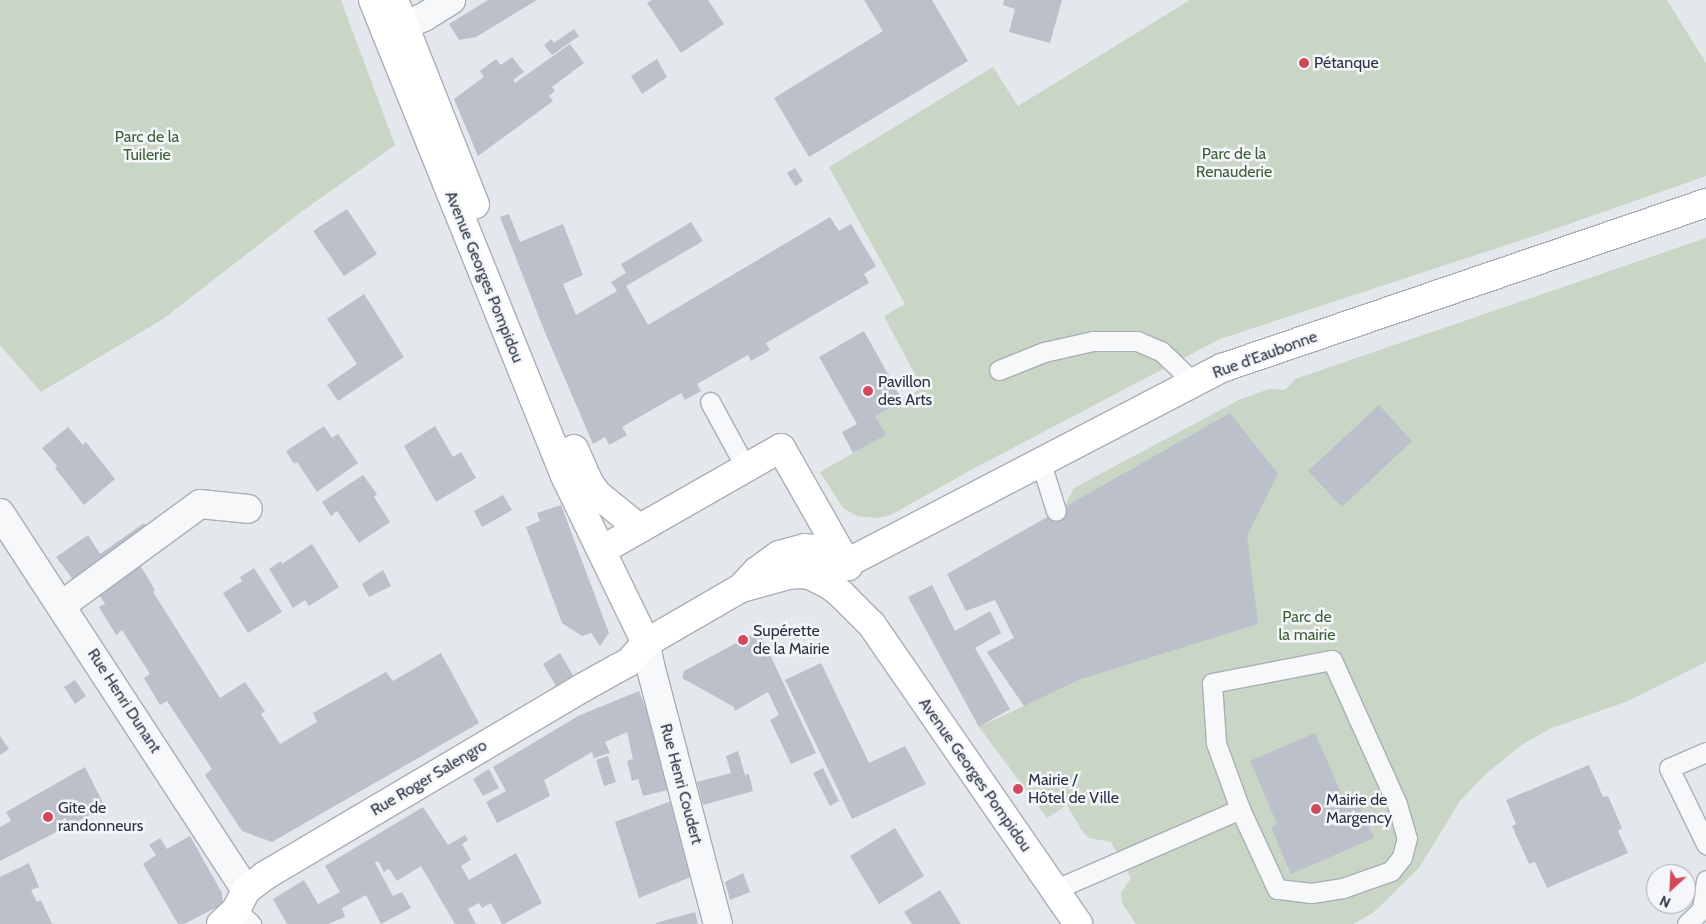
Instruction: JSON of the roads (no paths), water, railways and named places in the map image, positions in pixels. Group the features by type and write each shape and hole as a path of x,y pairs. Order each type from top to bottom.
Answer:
{"main road":[{"name":"Avenue Georges Pompidou","path":"373,0 395,30 582,468 597,494 640,529"},
{"name":"Avenue Georges Pompidou","path":"394,0 395,30 564,476 646,643 741,588 768,562 791,551 805,548 821,550 847,563"},
{"name":"Rue d'Eaubonne","path":"847,563 1222,368 1706,203"},
{"name":"Avenue Georges Pompidou","path":"602,550 781,448 847,563 872,625"},
{"name":"Avenue Georges Pompidou","path":"741,588 801,574 810,575 830,585 841,594 872,625 1078,924"},
{"name":"Rue Roger Salengro","path":"239,912 283,865 628,662 646,643"}],"street":[{"path":"395,30 424,17 451,0"},
{"path":"62,605 200,504 248,509"},
{"name":"Rue Henri Dunant","path":"0,513 62,605 239,912"},
{"name":"Rue Henri Coudert","path":"646,643 650,665 718,924"}],"lane":[{"path":"999,370 1044,352 1083,343 1137,341 1161,351 1194,383"},
{"path":"710,402 746,468"},
{"path":"1041,463 1056,511"},
{"path":"1332,660 1397,804 1407,838 1402,857 1391,871 1343,888 1311,893 1277,889 1240,809 1216,743 1212,683 1332,660"},
{"path":"1704,835 1669,768 1706,752"},
{"path":"1054,890 1240,809"},
{"path":"1687,924 1702,909 1706,880"}],"place":[{"name":"Pétanque","path":"1304,63"},
{"name":"Pavillon des Arts","path":"868,391"},
{"name":"Supérette de la Mairie","path":"743,640"},
{"name":"Mairie / Hôtel de Ville","path":"1018,789"},
{"name":"Mairie de Margency","path":"1316,809"},
{"name":"Gite de randonneurs","path":"48,817"}],"park label":[{"name":"Parc de la Tuilerie","path":"147,146"},
{"name":"Parc de la Renauderie","path":"1234,163"},
{"name":"Parc de la mairie","path":"1307,626"}]}
